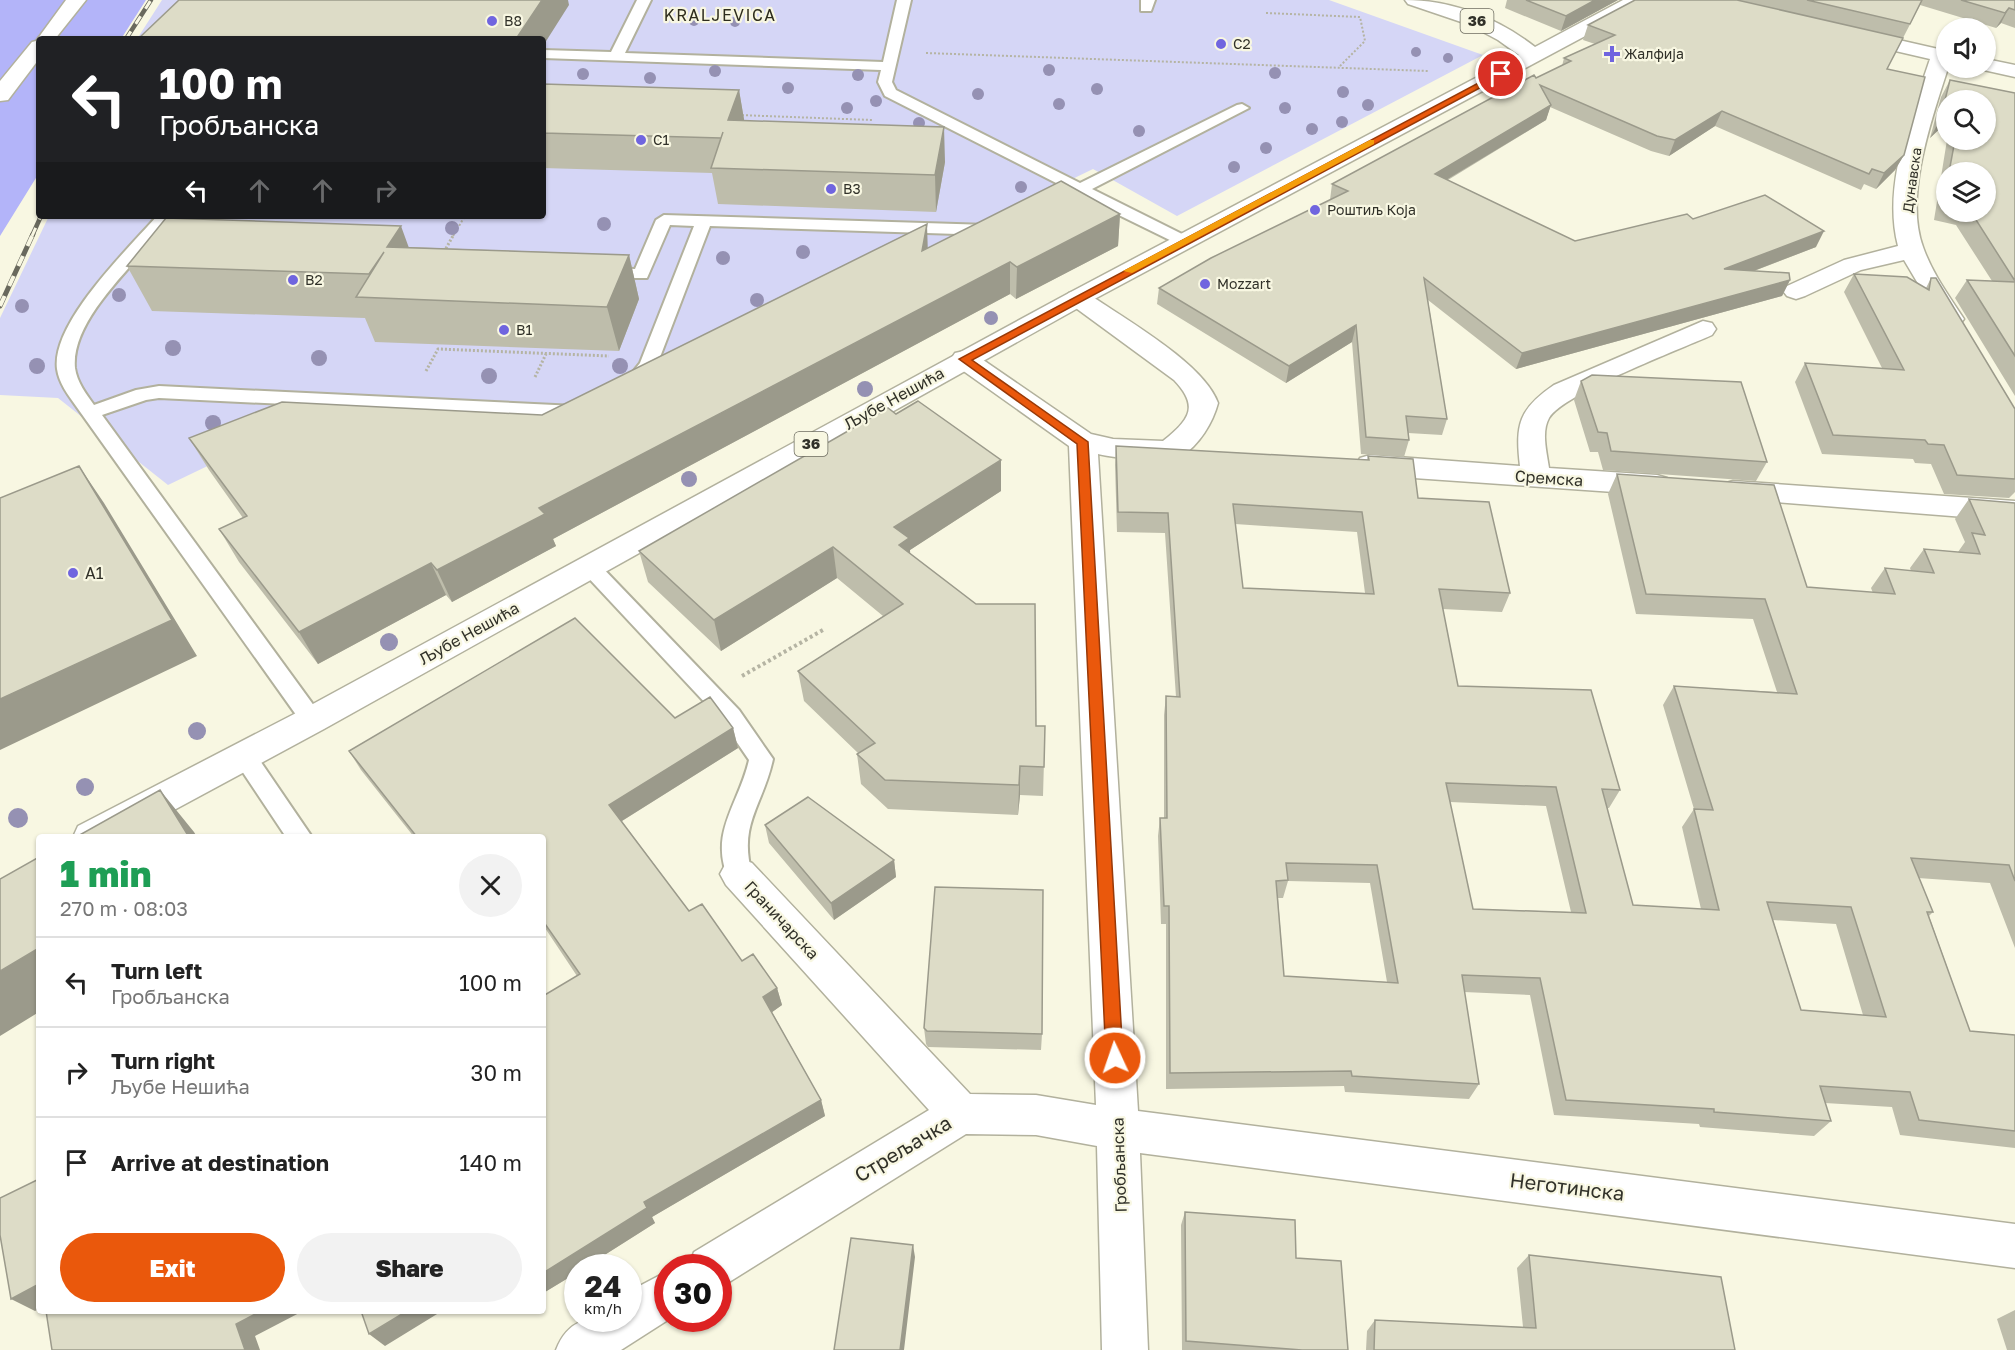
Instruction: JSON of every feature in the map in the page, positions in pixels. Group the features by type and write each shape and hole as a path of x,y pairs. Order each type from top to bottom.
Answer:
{"street":[{"path":"47,36 76,0"},
{"name":"36","path":"1415,0 1482,22 1505,34 1532,55"},
{"name":"Љубе Нешића","path":"97,834 312,720 1182,241 1638,0"},
{"path":"1839,32 1936,55"},
{"path":"0,95 36,50"},
{"path":"1996,67 2015,71"},
{"name":"Дунавска","path":"1937,78 1912,159 1906,197 1908,237 1913,252 1960,334"},
{"path":"1796,291 1854,262 1882,255 1913,252"},
{"path":"1078,298 1184,374 1200,391 1203,403 1200,417 1186,438 1170,450"},
{"path":"1536,477 1532,437 1533,417 1544,404 1564,391 1703,329"},
{"path":"964,359 1083,442 1113,448 1206,453"},
{"name":"Гробљанска","path":"1083,442 1118,1129 1125,1350"},
{"name":"Сремска","path":"1348,463 2015,511"},
{"name":"Граничарска","path":"739,874 961,1114"},
{"name":"Стрељачка","path":"732,1255 961,1114 1036,1114 1118,1129"},
{"name":"Неготинска","path":"1118,1129 2015,1246"},
{"path":"579,1350 654,1303"}],"lane":[{"path":"616,57 644,0"},
{"path":"904,0 889,58 885,88 896,98 1182,241"},
{"path":"546,54 616,57 889,58"},
{"path":"1034,212 1242,108"},
{"path":"163,219 89,308 70,343 66,366 75,392 312,720"},
{"path":"586,272 641,274 664,220 975,232 1001,227"},
{"path":"619,393 638,378 648,365 704,222"},
{"path":"90,413 143,394 159,392 565,413 597,404"},
{"name":"Граничарска","path":"589,566 730,716 761,759 758,779 733,831 732,853 739,874"},
{"path":"244,756 298,834"}],"path":[{"path":"1266,13 1360,17 1365,41 1338,67"},
{"path":"889,58 1338,67 1501,74"},
{"path":"732,115 883,120"},
{"path":"812,127 814,118"},
{"path":"442,255 463,219"},
{"path":"494,351 496,347"},
{"path":"438,349 612,356"},
{"path":"710,695 823,630"}],"shaded area":[{"path":"0,0 146,0 123,36 36,36 36,178 0,236"},
{"path":"162,0 1329,0 1483,55 1177,216 1093,169 569,422 274,434 168,485 58,398 0,395 0,318 48,219 546,219 546,36 139,36"}],"building":[{"path":"179,0 542,0 518,36 141,36"},
{"path":"1526,0 1595,0 1566,16"},
{"path":"1635,0 1737,0 1903,38 1887,69 1925,77 1904,155 1884,173 1872,169 1869,174 1722,111 1675,140 1657,136 1540,85 1551,105 1435,174 1575,241 1687,214 1693,219 1765,195 1824,231 1724,269 1789,273 1790,280 1522,353 1424,278 1447,419 1406,416 1409,440 1366,437 1356,325 1289,366 1159,288 1211,258 1348,191 1332,184 1534,75 1536,78 1571,61 1564,58 1615,35 1588,25"},
{"path":"1807,0 1922,0 1910,24"},
{"path":"1961,0 2015,0 2015,10 2009,8 2005,13"},
{"path":"1950,80 2015,93 2015,281 1977,222 1996,222 1996,162 1951,162 1953,150 1996,150 1996,90 1948,90"},
{"path":"546,84 739,90 728,120 944,127 935,175 711,168 721,138 546,133"},
{"path":"1061,181 1120,214 1017,267 1010,262 539,508 545,514 437,570 431,563 299,632 219,529 247,516 189,438 282,402 542,415 927,224 922,251"},
{"path":"165,219 401,226 387,247 629,255 607,307 356,297 384,252 369,274 127,266"},
{"path":"1854,274 1907,277 1929,290 1931,278 1936,278 2015,409 2015,479 1957,475 1944,445 1928,444 1925,440 1833,435 1805,363 1904,370"},
{"path":"1967,280 2015,282 2015,356"},
{"path":"1592,375 1741,382 1767,462 1611,451 1607,433 1598,432 1581,381"},
{"path":"918,401 1001,460 894,527 909,538 899,545 976,604 1035,604 1036,726 1045,726 1044,767 1020,766 1019,785 885,780 857,754 875,743 798,671 903,604 833,547 714,620 639,551 888,408 896,414"},
{"path":"1116,446 1369,460 1368,456 1413,459 1418,498 1489,502 1510,593 1439,589 1458,686 1591,690 1620,790 1602,789 1633,905 1719,910 1694,809 1713,810 1674,686 1797,694 1765,599 1646,594 1617,474 1774,485 1807,587 1895,594 1885,568 1934,573 1924,549 1980,554 1972,533 1985,535 1969,499 2015,503 2015,881 2009,865 1911,858 1933,912 1927,912 1970,1031 2015,1035 2015,1131 1919,1120 1910,1092 1820,1086 1831,1121 1714,1112 1714,1109 1566,1100 1540,978 1462,975 1479,1084 1352,1076 1351,1071 1170,1073 1169,906 1164,906 1160,818 1167,818 1166,696 1180,697 1168,513 1118,512","holes":["1233,504 1362,512 1374,594 1243,588","1446,783 1556,787 1586,913 1473,909","1286,863 1377,865 1398,983 1284,976 1276,881 1288,880","1767,902 1851,907 1886,1017 1801,1010"]},
{"name":"A1","path":"79,466 172,620 0,699 0,498"},
{"path":"575,618 675,718 710,697 733,728 609,805 689,911 702,904 742,961 753,954 777,988 763,997 821,1100 644,1202 647,1208 573,1254 564,1254 564,1260 546,1271 546,994 580,974 546,925 546,834 415,834 349,751"},
{"path":"160,790 187,834 81,834"},
{"path":"808,797 894,860 831,903 765,825"},
{"path":"36,859 36,950 0,971 0,879"},
{"path":"935,887 1043,890 1042,1034 927,1031 924,1028"},
{"path":"36,1180 36,1286 11,1299 0,1235 0,1198"},
{"path":"1185,1212 1295,1220 1296,1258 1341,1261 1348,1350 1302,1350 1186,1341"},
{"path":"851,1238 913,1245 900,1350 834,1350"},
{"path":"1529,1255 1721,1277 1735,1350 1374,1350 1375,1320 1536,1328"},
{"path":"46,1314 255,1314 236,1324 245,1350 52,1350"},
{"path":"362,1314 402,1314 369,1334"}],"railway":[{"path":"128,36 151,0"},
{"path":"32,236 40,219"},
{"path":"0,306 33,234"}],"slow traffic":[{"path":"1129,271 1370,142"}],"place":[{"name":"B8","path":"492,21"},
{"name":"C2","path":"1221,44"},
{"name":"Жалфија","path":"1612,54"},
{"name":"C1","path":"641,140"},
{"name":"B3","path":"831,189"},
{"name":"Роштиљ Која","path":"1315,210"},
{"name":"B2","path":"293,280"},
{"name":"Mozzart","path":"1205,284"},
{"name":"B1","path":"504,330"},
{"name":"A1","path":"73,573"}],"district":[{"name":"KRALJEVICA","path":"720,15"}],"route":[{"path":"1115,1058 1083,442 964,359 1182,241 1501,74"}]}
